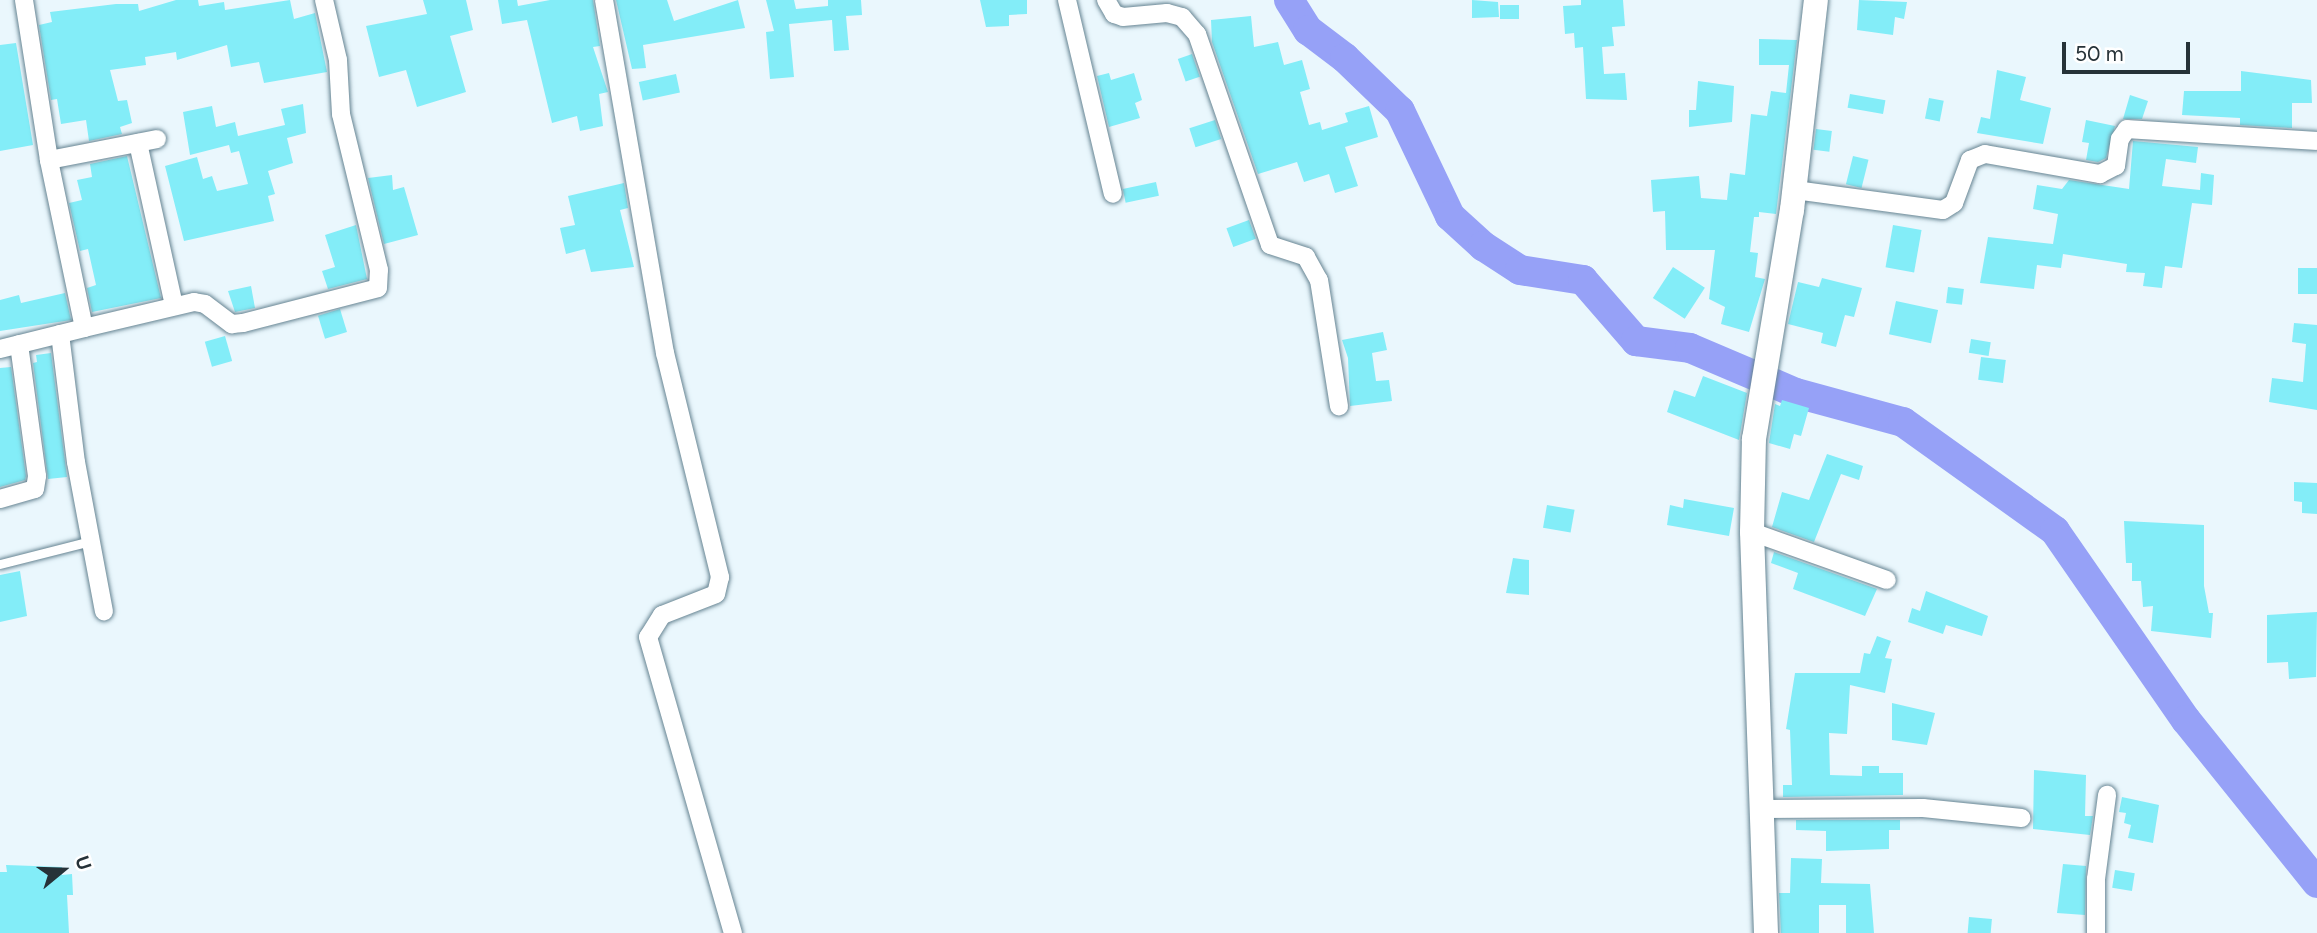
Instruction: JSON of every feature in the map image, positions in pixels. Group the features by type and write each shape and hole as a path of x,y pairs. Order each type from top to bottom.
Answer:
{"street":[{"path":"24,0 49,160 84,328"},
{"path":"0,349 174,306 205,304 233,324 378,288 379,270 341,114 338,60 324,0"},
{"path":"604,0 666,353 720,577 716,594 662,615 648,637 733,933"},
{"path":"1068,0 1113,194"},
{"path":"1105,0 1114,14 1123,17 1175,15 1197,34 1270,245 1306,257 1319,280 1339,406"},
{"path":"1766,933 1752,532 1759,400 1794,190 1816,0"},
{"path":"1794,190 1943,210 1954,203 1967,163 1985,153 2100,174 2116,166 2120,139 2127,129 2317,141"},
{"path":"49,160 158,139"},
{"path":"138,143 174,306"},
{"path":"60,334 104,611"},
{"path":"0,499 35,489 37,476 19,344"},
{"path":"1752,532 1887,580"},
{"path":"2096,933 2096,879 2107,795"},
{"path":"1762,809 1911,808 2021,818"}],"lane":[{"path":"0,564 91,541"}],"building":[{"path":"176,0 198,0 199,6 224,2 225,10 290,0 294,19 315,13 327,72 264,83 259,62 231,67 227,45 177,60 176,52 145,57 146,65 110,70 118,101 127,100 132,123 120,127 122,134 89,141 86,120 61,124 57,99 51,100 39,25 52,22 50,12 116,4 138,4 139,11"},
{"path":"423,0 466,0 473,30 450,36 466,92 417,107 406,70 379,77 366,26 427,14"},
{"path":"498,0 517,0 518,6 550,0 593,0 600,46 593,47 608,92 599,94 603,126 580,131 577,116 552,123 527,20 502,24"},
{"path":"616,0 667,0 674,21 738,0 745,28 643,45 646,68 632,69"},
{"path":"766,0 794,0 796,9 828,6 828,0 861,0 862,15 846,16 849,50 834,51 832,20 789,24 794,77 770,79 766,32 774,31"},
{"path":"980,0 1027,0 1027,14 1009,15 1009,26 986,27"},
{"path":"1472,0 1498,2 1499,17 1472,18"},
{"path":"1581,0 1623,0 1625,26 1612,27 1614,46 1602,47 1604,74 1625,73 1627,100 1586,99 1583,47 1575,48 1574,33 1565,34 1563,6 1581,5"},
{"path":"1859,0 1907,2 1904,19 1895,17 1893,35 1857,30"},
{"path":"1500,5 1519,5 1519,19 1500,19"},
{"path":"1251,16 1254,47 1278,42 1284,65 1302,60 1310,89 1300,92 1309,125 1320,122 1322,130 1348,122 1345,113 1369,106 1378,137 1345,147 1358,186 1335,193 1329,174 1304,182 1297,162 1258,174 1212,42 1211,20"},
{"path":"1759,39 1797,40 1776,214 1759,212 1759,217 1754,217 1750,252 1758,253 1755,277 1765,279 1749,332 1721,324 1725,307 1709,299 1715,250 1666,250 1665,211 1653,212 1651,180 1699,176 1701,198 1727,200 1730,173 1745,175 1751,114 1767,116 1771,91 1786,93 1789,65 1759,65"},
{"path":"16,43 33,145 0,151 0,45"},
{"path":"1192,54 1200,77 1186,82 1178,59"},
{"path":"1997,70 2026,77 2020,100 2051,108 2043,144 1977,133 1981,117 1990,119"},
{"path":"2241,71 2311,80 2312,103 2292,103 2292,128 2240,125 2240,118 2182,115 2184,91 2241,91"},
{"path":"1109,73 1111,80 1134,73 1142,100 1135,103 1140,118 1109,127 1097,76"},
{"path":"676,74 680,93 643,100 639,82"},
{"path":"1698,81 1734,86 1732,122 1689,127 1689,110 1696,110"},
{"path":"1850,94 1885,100 1883,114 1848,108"},
{"path":"2130,95 2148,101 2142,119 2123,119"},
{"path":"1929,98 1944,101 1940,121 1925,119"},
{"path":"303,104 306,133 287,138 293,163 268,171 275,194 268,196 274,221 184,241 165,166 197,157 203,179 212,176 217,191 248,184 239,151 231,153 229,145 190,155 183,112 212,106 216,127 235,122 238,136 285,125 281,109"},
{"path":"1215,120 1221,139 1196,147 1189,128"},
{"path":"2086,120 2115,126 2106,158 2098,162 2086,160 2089,143 2082,142"},
{"path":"1816,129 1832,131 1829,152 1813,150"},
{"path":"2133,141 2198,147 2196,163 2166,159 2162,186 2200,190 2201,173 2214,175 2212,205 2192,203 2182,268 2165,266 2162,288 2143,286 2145,273 2126,272 2127,264 2063,254 2061,268 2037,265 2034,289 1980,283 1988,237 2053,244 2058,214 2033,209 2037,185 2062,189 2069,180 2129,189"},
{"path":"127,156 161,298 92,312 87,288 96,285 88,249 80,251 69,203 82,200 77,180 92,177 90,164"},
{"path":"1853,156 1869,160 1862,188 1846,184"},
{"path":"392,175 393,190 404,187 418,235 384,244 368,178"},
{"path":"1156,182 1159,196 1126,203 1123,189"},
{"path":"624,183 628,208 620,210 634,267 591,272 585,249 566,254 560,228 575,225 568,196"},
{"path":"1249,220 1256,239 1233,247 1226,228"},
{"path":"356,225 367,279 328,289 322,271 335,267 325,235"},
{"path":"1893,225 1922,230 1914,272 1886,267"},
{"path":"1673,267 1705,288 1685,319 1653,298"},
{"path":"2298,268 2317,268 2317,294 2298,294"},
{"path":"1822,278 1862,288 1854,317 1845,315 1836,347 1821,343 1823,333 1788,324 1798,282 1819,287"},
{"path":"251,286 255,308 235,312 228,291"},
{"path":"1948,287 1964,289 1962,305 1946,303"},
{"path":"65,293 71,320 0,331 0,300 19,295 21,303"},
{"path":"1896,301 1938,310 1931,343 1889,334"},
{"path":"340,309 347,332 325,339 318,316"},
{"path":"2294,323 2317,325 2317,410 2269,402 2272,378 2303,382 2306,344 2292,342"},
{"path":"1383,332 1387,350 1372,353 1376,381 1389,380 1392,401 1350,406 1348,358 1342,340"},
{"path":"225,336 232,361 212,367 205,342"},
{"path":"1971,339 1991,342 1989,356 1969,353"},
{"path":"51,353 67,477 48,479 33,363 37,362 36,355"},
{"path":"1981,357 2006,360 2003,383 1978,380"},
{"path":"11,367 26,476 25,480 0,487 0,368"},
{"path":"1703,376 1747,393 1739,440 1667,412 1674,390 1695,397"},
{"path":"1782,400 1809,408 1801,436 1794,434 1790,449 1769,443 1775,404 1780,406"},
{"path":"1827,454 1863,466 1859,480 1841,474 1814,542 1772,527 1782,492 1809,500"},
{"path":"2294,482 2317,483 2317,514 2302,513 2302,502 2294,501"},
{"path":"1684,499 1734,508 1729,536 1667,525 1670,505 1683,508"},
{"path":"1547,505 1575,510 1571,533 1543,528"},
{"path":"2124,521 2204,525 2204,586 2209,613 2213,613 2211,638 2151,631 2153,606 2143,607 2141,581 2132,581 2132,563 2126,563"},
{"path":"1774,552 1877,589 1865,616 1793,589 1798,573 1771,563"},
{"path":"1513,558 1529,560 1529,595 1506,593"},
{"path":"20,571 27,616 0,622 0,575"},
{"path":"1926,591 1988,616 1982,636 1946,625 1943,634 1908,622 1912,608 1920,611"},
{"path":"2317,612 2316,677 2289,679 2288,662 2267,663 2267,615"},
{"path":"1877,636 1891,641 1885,658 1892,659 1885,693 1850,685 1847,734 1829,733 1830,775 1862,776 1862,766 1879,766 1879,773 1903,773 1903,795 1783,797 1783,785 1792,785 1790,730 1786,729 1795,673 1860,673 1864,653 1870,654"},
{"path":"1892,703 1935,713 1927,745 1892,740"},
{"path":"2034,770 2086,775 2085,816 2093,816 2090,835 2033,829"},
{"path":"2122,797 2159,805 2153,843 2128,838 2131,825 2124,823 2126,813 2119,812"},
{"path":"1796,820 1900,820 1900,830 1889,830 1889,849 1826,851 1826,831 1796,830"},
{"path":"1791,858 1822,859 1821,883 1870,884 1874,933 1846,933 1846,905 1819,905 1819,933 1781,933 1779,893 1790,893"},
{"path":"2063,864 2086,866 2085,915 2057,913"},
{"path":"6,865 62,867 62,875 72,874 73,895 67,895 69,933 0,933 0,872 7,872"},
{"path":"2115,870 2135,873 2132,891 2112,888"},
{"path":"1969,917 1992,919 1991,933 1968,933"}],"waterway":[{"path":"1289,0 1308,30 1345,58 1400,111 1450,216 1483,246 1520,270 1583,280 1636,341 1690,348 1796,393 1903,422 2055,531 2186,720 2317,883"}]}
